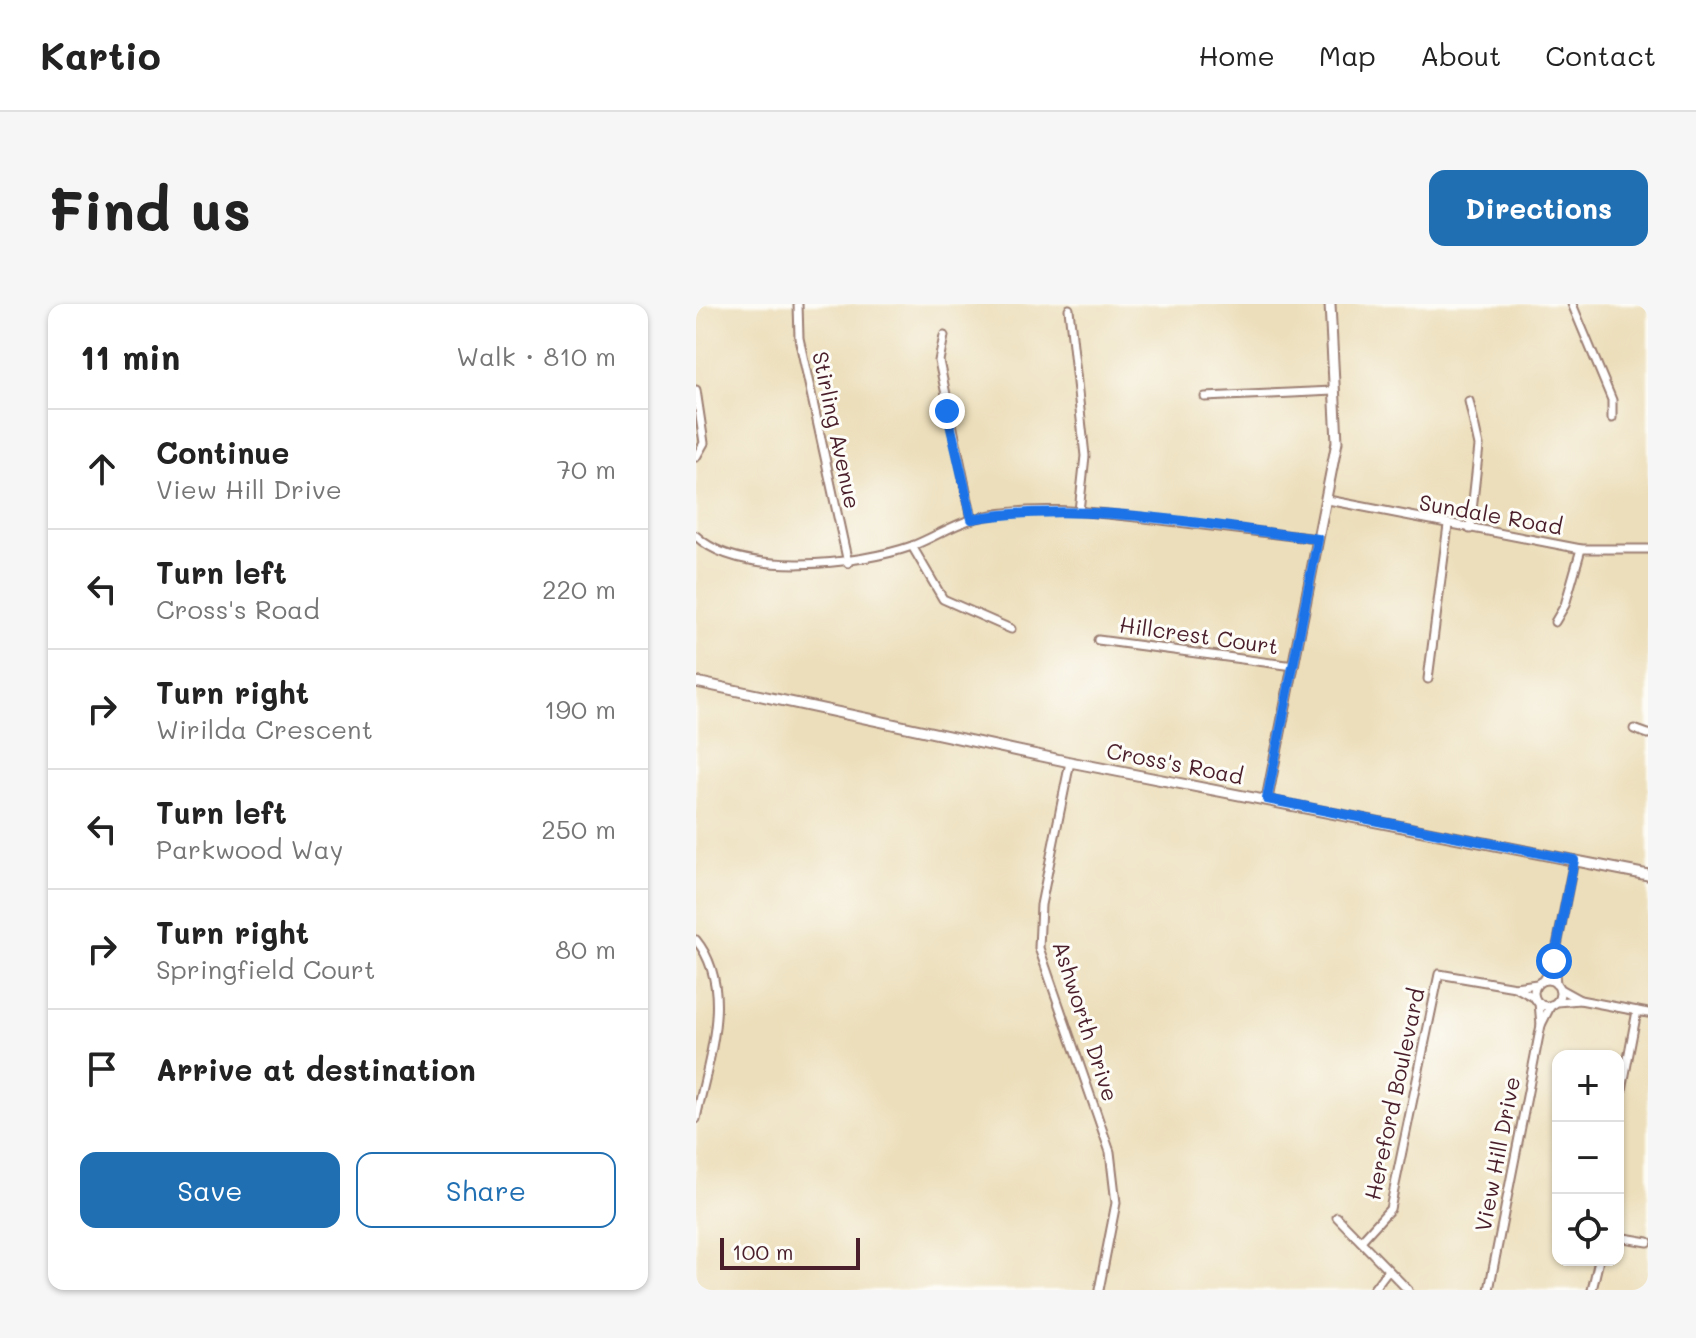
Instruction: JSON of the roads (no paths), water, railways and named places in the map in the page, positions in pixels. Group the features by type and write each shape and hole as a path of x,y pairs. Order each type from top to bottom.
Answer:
{"street":[{"name":"Stirling Avenue","path":"798,304 799,338 848,563"},
{"path":"1267,799 1337,442 1330,304"},
{"path":"1572,304 1612,400 1612,418"},
{"path":"1069,309 1085,456 1079,511"},
{"path":"944,336 939,361 972,519"},
{"path":"696,390 704,443 696,457"},
{"path":"1205,397 1333,391"},
{"path":"1469,401 1479,446 1470,529"},
{"name":"Sundale Road","path":"1328,500 1581,549 1648,549"},
{"path":"696,536 709,548 781,564 848,563 912,546 972,519 1023,511 1079,511 1318,539"},
{"path":"1428,679 1448,525"},
{"path":"912,546 943,599 1011,629"},
{"path":"1555,622 1565,605 1581,549"},
{"name":"Hillcrest Court","path":"1098,640 1294,666"},
{"name":"Cross's Road","path":"696,682 1070,762 1648,875"},
{"path":"1634,729 1648,734"},
{"name":"Ashworth Drive","path":"1070,762 1041,905 1039,948 1110,1152 1116,1203 1099,1290"},
{"path":"1558,986 1554,961 1574,860"},
{"path":"696,940 714,971 717,996 696,1119"},
{"path":"1554,961 1540,982 1558,986 1580,1000 1648,1013"},
{"name":"Hereford Boulevard","path":"1361,1241 1390,1209 1439,974 1515,987 1537,1000 1554,1004 1580,1000"},
{"name":"Hereford Boulevard","path":"1515,987 1540,982"},
{"name":"View Hill Drive","path":"1489,1290 1541,1025 1537,1000 1540,982"},
{"name":"View Hill Drive","path":"1541,1025 1554,1004 1558,986"},
{"path":"1624,1079 1637,1011"},
{"path":"1337,1217 1408,1290"},
{"path":"1624,1238 1648,1242"},
{"path":"1592,1290 1598,1266"},
{"path":"1373,1290 1388,1270"}]}
